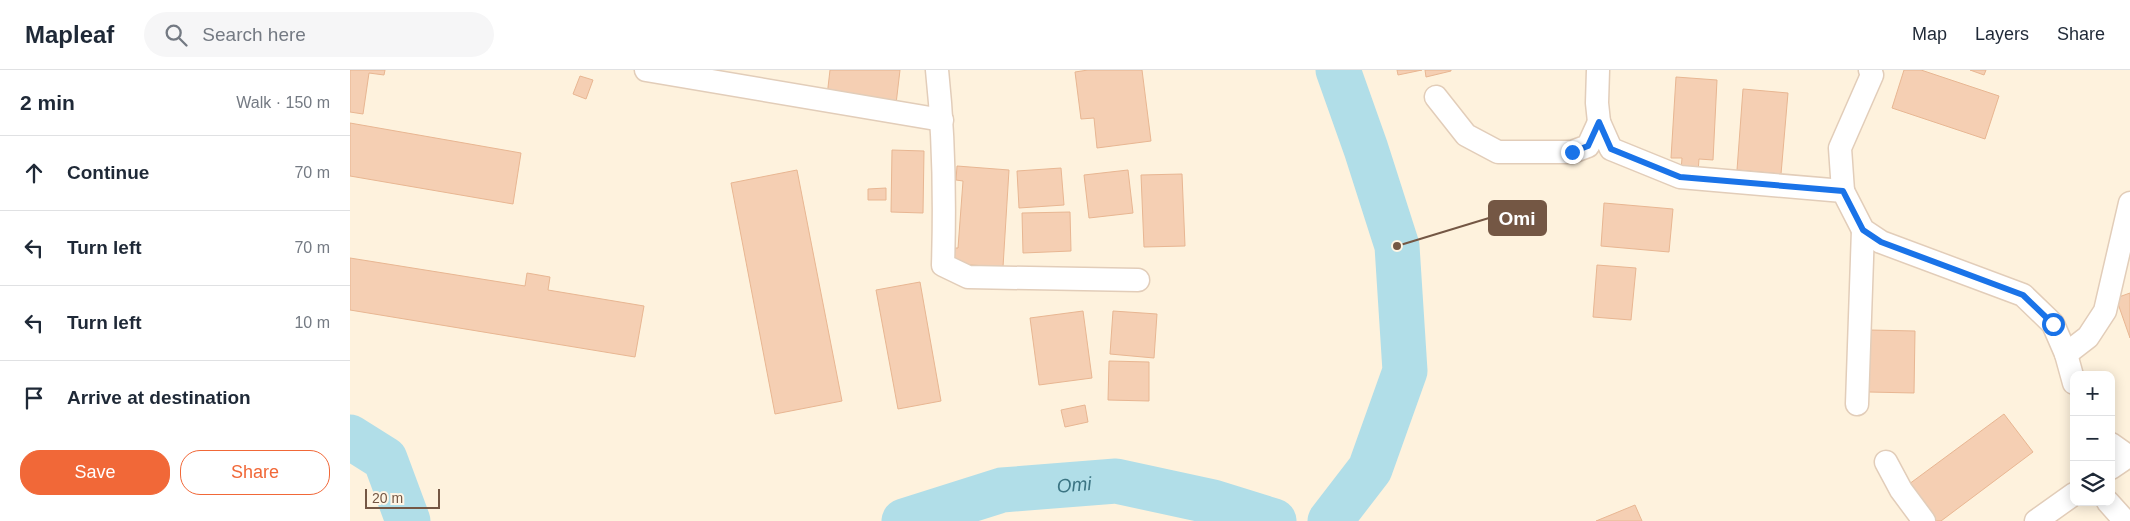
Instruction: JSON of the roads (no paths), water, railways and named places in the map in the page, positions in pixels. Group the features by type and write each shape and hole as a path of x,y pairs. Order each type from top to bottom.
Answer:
{"street":[{"path":"646,70 942,120"},
{"path":"938,70 942,120 945,215 943,265 968,278 1138,280"},
{"path":"1598,70 1597,103 1599,122 1611,149 1680,177 1843,191"},
{"path":"1870,70 1872,75 1840,148 1843,191 1863,230 1881,242 2023,295 2053,324 2066,354 2071,371"},
{"path":"1436,97 1466,135 1498,152 1572,152 1588,146 1599,122"},
{"path":"2066,354 2088,337 2105,311 2130,203"},
{"path":"1856,404 1863,230"},
{"path":"1886,462 1901,490 1924,521"},
{"path":"2036,521 2070,497"},
{"path":"2112,506 2125,521"}],"waterway":[{"name":"Omi","path":"1330,521 1370,469 1405,371 1397,246 1338,70"},
{"name":"Omi","path":"350,437 385,459 408,521"},
{"name":"Omi","path":"904,521 1002,490 1116,481 1213,502 1274,521"}],"place":[{"name":"Omi","path":"1397,246"}]}
